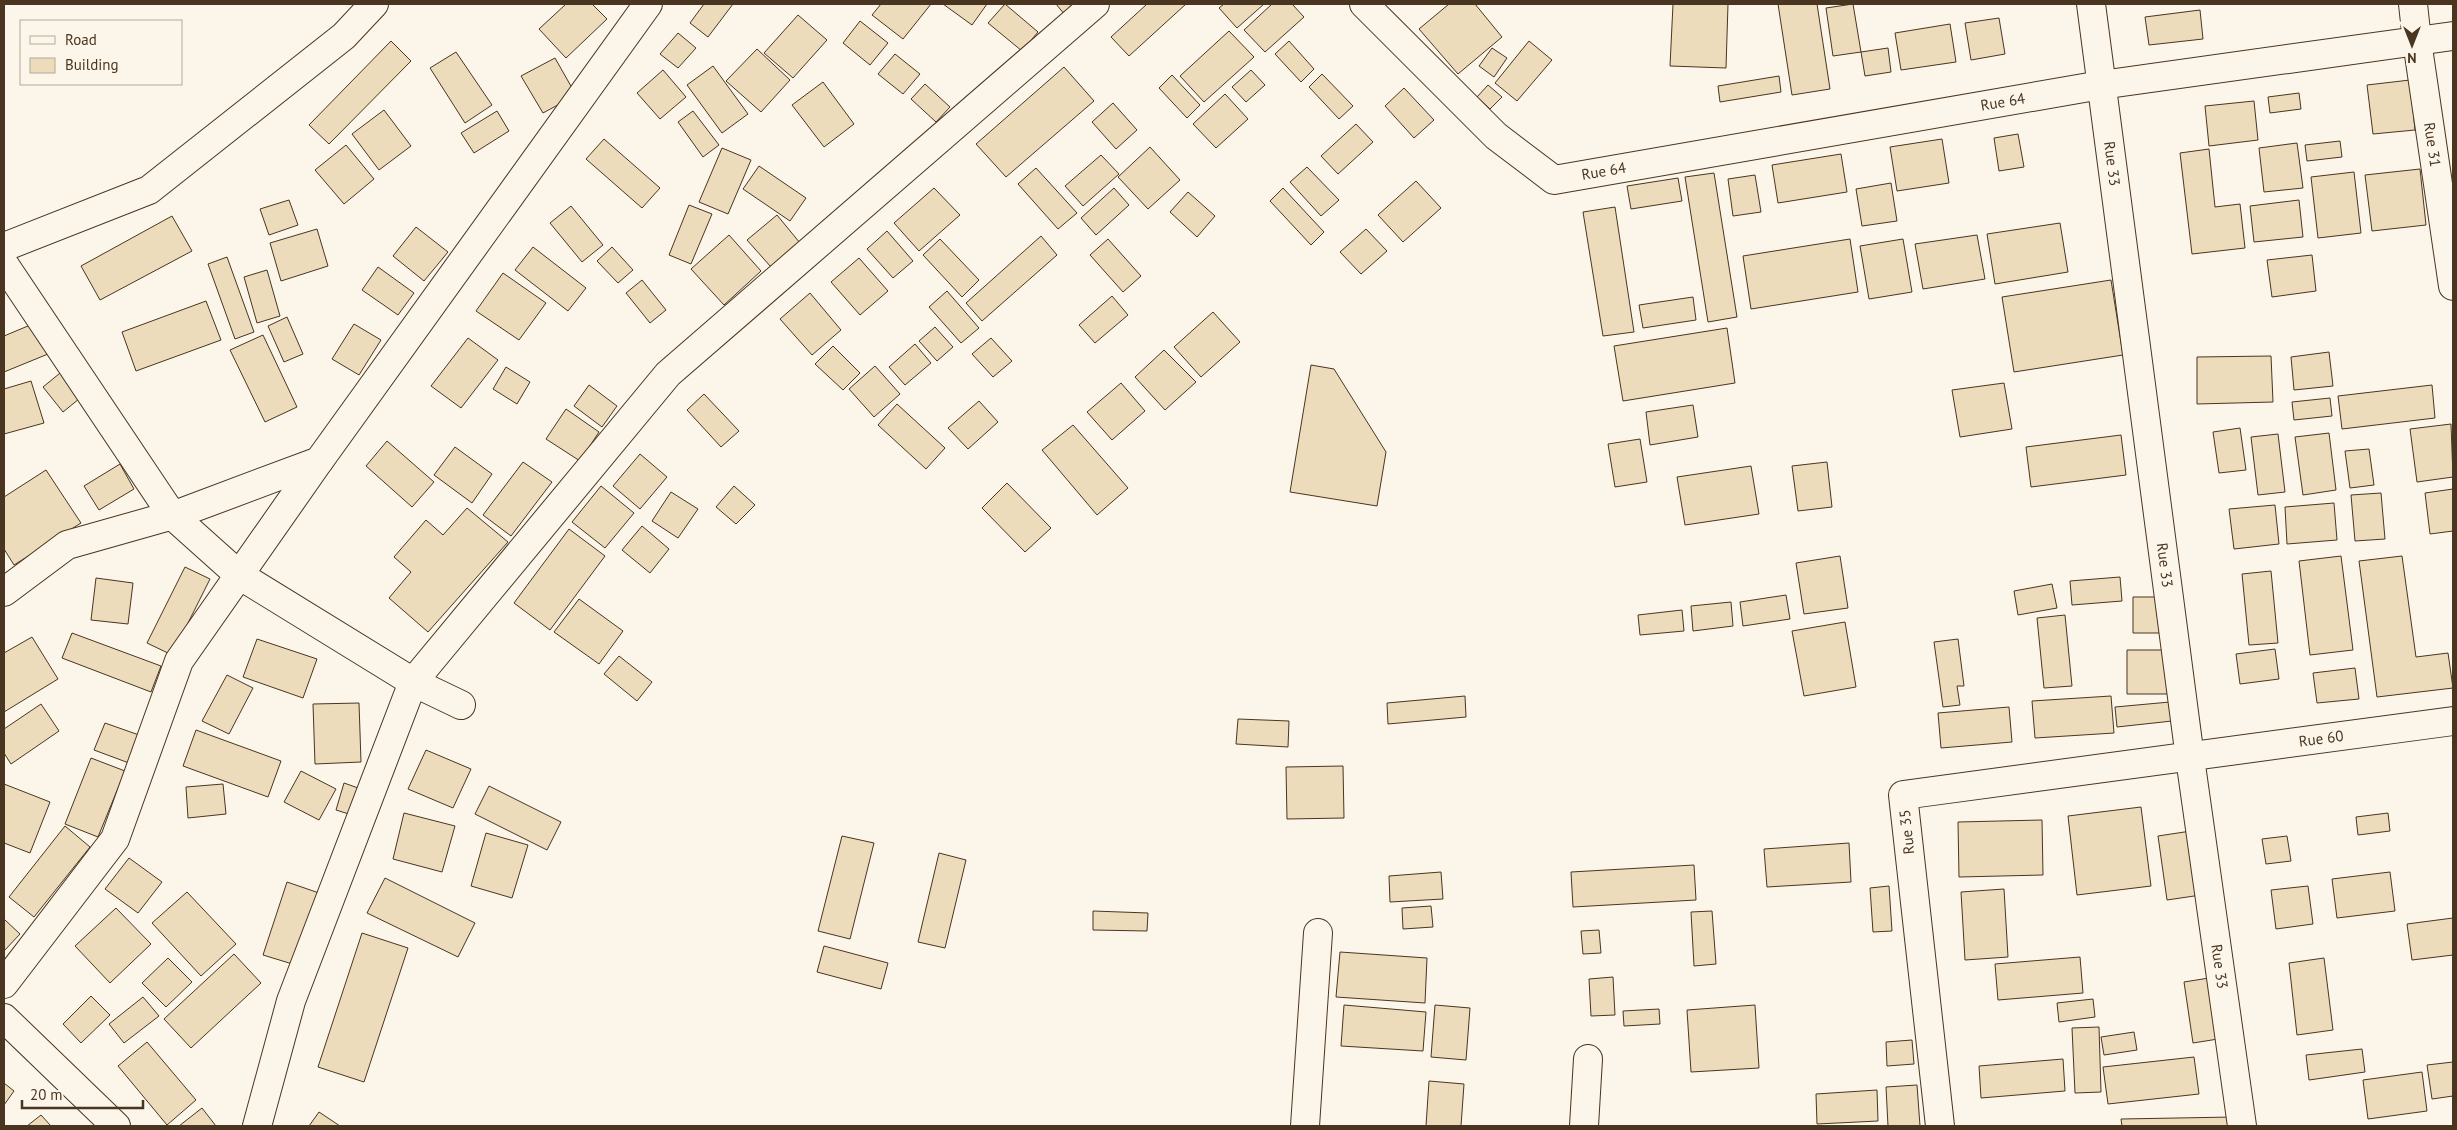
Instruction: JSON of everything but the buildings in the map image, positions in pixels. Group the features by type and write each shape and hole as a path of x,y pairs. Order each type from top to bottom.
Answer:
{"street":[{"path":"4,247 149,190 344,36 374,4"},
{"path":"4,984 115,839 179,662 319,461 648,4"},
{"path":"256,1126 291,1002 413,682 668,374 1095,4"},
{"name":"Rue 64","path":"1364,4 1496,136 1554,180 2101,84 2453,36"},
{"name":"Rue 33","path":"2091,4 2190,758 2242,1126"},
{"name":"Rue 31","path":"2413,4 2453,286"},
{"path":"4,264 172,515 239,575 413,682 461,705"},
{"path":"4,592 67,545 172,515 319,461"},
{"name":"Rue 60","path":"2190,758 2453,721"},
{"name":"Rue 35","path":"1940,1126 1903,796 2190,758"},
{"path":"1305,1126 1318,933"},
{"path":"4,1018 93,1117 116,1126"},
{"path":"1584,1126 1588,1059"}]}
